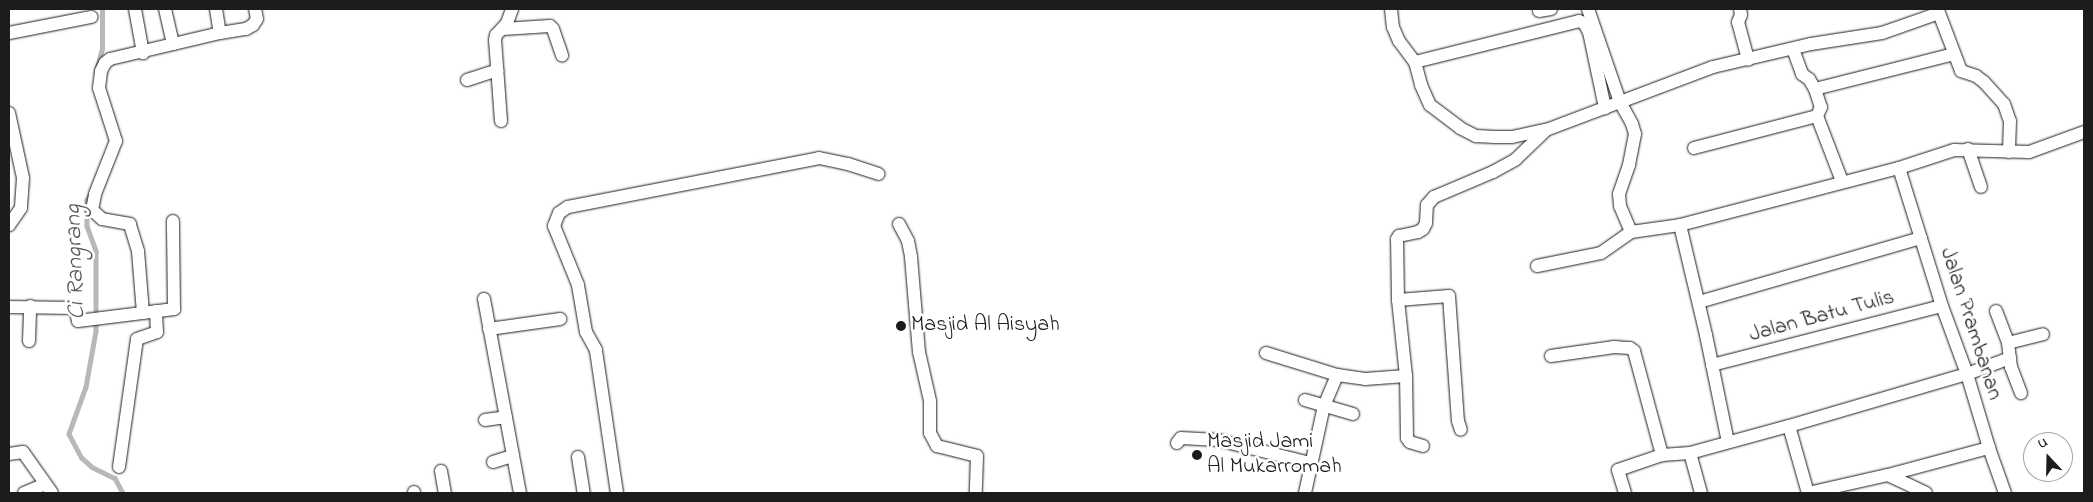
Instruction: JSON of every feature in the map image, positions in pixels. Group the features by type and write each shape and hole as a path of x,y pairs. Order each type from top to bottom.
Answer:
{"street":[{"path":"135,9 143,53"},
{"path":"165,9 173,44"},
{"path":"216,9 220,33"},
{"path":"143,313 138,251 130,224 99,218 92,210 92,203 116,141 99,88 101,70 104,63 110,59 143,53 220,33 246,29 253,25 257,19 256,9"},
{"path":"501,121 495,40 496,35 503,29 512,9"},
{"path":"1391,9 1393,27 1399,41 1415,62 1421,85 1430,105 1460,128 1476,136 1495,137 1512,137 1546,130 1713,67 1793,49 1882,33 1938,11 1961,70 1976,76 1984,82 2004,104 2010,121 2009,152"},
{"path":"1588,9 1620,102 1632,124 1634,134 1629,164 1619,194 1620,206 1631,232"},
{"path":"1743,10 1738,22 1748,60"},
{"path":"9,33 91,17"},
{"path":"1415,62 1579,21 1584,22 1588,32 1605,108"},
{"path":"503,29 550,26 553,29 562,55"},
{"path":"1793,49 1799,69 1815,89 1821,107 1817,116 1842,182"},
{"path":"1815,89 1954,54"},
{"path":"467,80 497,70"},
{"path":"9,113 22,178 21,208 9,225"},
{"path":"1694,148 1817,116"},
{"path":"1423,446 1410,442 1407,438 1406,376 1398,300 1397,239 1399,236 1423,229 1426,223 1427,205 1434,197 1493,172 1516,159 1546,130"},
{"path":"1537,266 1601,252 1631,232 1680,225 1898,168 1954,150 2029,152 2084,132"},
{"path":"1968,149 1981,187"},
{"path":"617,493 596,350 586,332 578,285 554,226 560,213 568,208 819,158 848,164 878,174"},
{"name":"Jalan Prambanan","path":"1898,168 2005,493"},
{"path":"9,307 75,308 78,321 174,309 173,220"},
{"path":"899,224 908,241 911,257 919,352 930,401 930,432 937,446 977,456 976,493"},
{"path":"1680,225 1699,302 1728,442"},
{"path":"1699,302 1921,238"},
{"path":"1398,300 1449,296 1458,421 1461,430"},
{"path":"484,299 520,493"},
{"path":"29,341 30,306"},
{"name":"Jalan Batu Tulis","path":"1712,365 1942,306"},
{"path":"119,467 137,339 157,332 156,311"},
{"path":"1996,311 2008,343 2010,358 2021,393"},
{"path":"489,329 560,319"},
{"path":"2008,343 2043,334"},
{"path":"1551,356 1614,347 1630,348 1634,351 1662,455"},
{"path":"1266,353 1337,376 1365,378 1406,376"},
{"path":"1625,493 1618,470 1662,455 1690,453 1789,426 1967,374 2010,358"},
{"path":"1305,493 1310,463 1324,406 1337,376"},
{"path":"1305,400 1353,414"},
{"path":"485,420 506,417"},
{"path":"1789,426 1808,493 1888,475 1989,448"},
{"path":"1177,443 1181,438 1218,440 1310,463"},
{"path":"9,454 23,452 48,488 24,493"},
{"path":"1690,453 1701,493"},
{"path":"493,462 514,456"},
{"path":"578,457 584,493"},
{"path":"440,471 445,493"},
{"path":"1888,475 1926,493"}],"waterway":[{"name":"Ci Rangrang","path":"96,71 102,48 102,9"},
{"name":"Ci Rangrang","path":"90,195 87,200 87,226 96,251 96,331 86,387 69,434 82,458 92,467 115,478 123,493"}],"place":[{"name":"Masjid Al Aisyah","path":"901,326"},
{"name":"Masjid Jami Al Mukarromah","path":"1197,455"}]}
